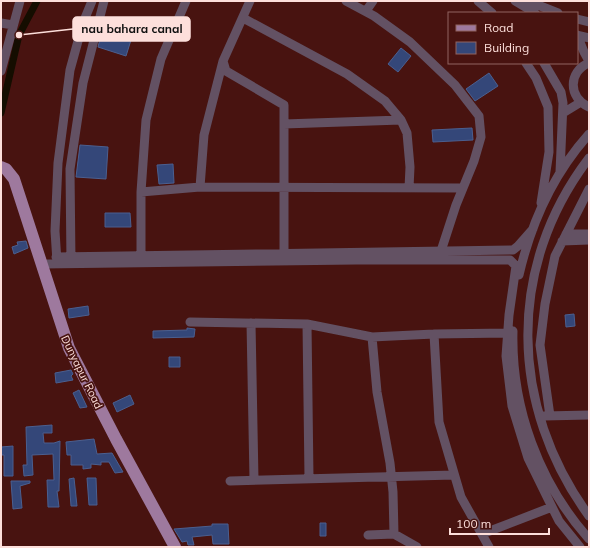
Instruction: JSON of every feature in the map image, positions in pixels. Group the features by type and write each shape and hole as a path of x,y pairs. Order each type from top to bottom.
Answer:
{"main road":[{"name":"Dunyapur Road","path":"1,167 14,179 68,348 116,439 176,547"}],"street":[{"path":"1,71 20,1"},
{"path":"56,260 55,231 58,163 69,78 83,23 92,1"},
{"path":"71,260 70,169 83,83 104,1"},
{"path":"141,256 142,192 146,120 162,59 186,1"},
{"path":"200,188 204,135 223,61 250,1"},
{"path":"346,1 374,16 410,42 455,85 479,116 481,137 474,161 456,205 441,251"},
{"path":"366,11 373,1"},
{"path":"477,1 485,12"},
{"path":"477,1 491,12"},
{"path":"515,1 533,12"},
{"path":"528,1 556,12"},
{"path":"243,18 347,74 385,101 400,120 407,133 410,167 409,188"},
{"path":"578,19 589,22"},
{"path":"1,23 13,25"},
{"path":"578,35 589,38"},
{"path":"562,113 585,104 575,94 573,84 573,80 578,71 589,62 578,37"},
{"path":"223,61 226,71 284,105 284,254"},
{"path":"527,64 536,78 548,106 549,152 539,212"},
{"path":"545,64 561,92 564,103 562,113 560,174"},
{"path":"554,80 573,84"},
{"path":"284,124 400,120"},
{"path":"589,134 560,174 539,212 533,228 522,263 515,298 513,352 517,388 527,428 545,473 562,504 589,539"},
{"path":"576,150 589,157 572,183 555,214 542,247 533,281 528,316 528,352 532,387 546,438 560,471 589,516"},
{"path":"142,192 200,188 463,188"},
{"path":"550,416 540,345 545,304 555,256 589,189"},
{"path":"71,260 141,256 513,250 533,228"},
{"path":"564,238 589,234"},
{"path":"564,238 589,240"},
{"path":"42,264 56,260 510,260 516,266 510,308 506,356 512,406 528,458 559,521 580,547"},
{"path":"190,322 307,324 372,337 508,333"},
{"path":"252,323 254,480"},
{"path":"307,324 309,478"},
{"path":"434,334 439,422 461,497 489,547"},
{"path":"372,337 377,392 390,463 394,534"},
{"path":"539,416 589,415"},
{"path":"230,481 454,475"},
{"path":"482,534 552,507"},
{"path":"368,535 394,534 417,547"}],"building":[{"path":"102,31 131,40 126,56 98,47"},
{"path":"401,48 411,56 398,72 388,64"},
{"path":"489,73 498,86 475,101 466,89"},
{"path":"472,128 473,140 433,142 432,130"},
{"path":"80,145 108,147 106,179 76,177"},
{"path":"173,164 174,183 159,184 157,165"},
{"path":"105,213 130,213 131,227 105,227"},
{"path":"26,241 28,248 14,254 12,247 18,245 17,242"},
{"path":"88,306 89,315 69,318 68,309"},
{"path":"574,314 575,326 566,327 565,315"},
{"path":"187,328 195,329 194,337 153,338 153,331 187,330"},
{"path":"169,357 180,357 180,367 169,367"},
{"path":"71,370 73,380 56,383 55,373"},
{"path":"79,390 87,407 80,408 73,393"},
{"path":"130,395 134,404 117,412 113,403"},
{"path":"52,425 52,433 43,433 44,443 54,443 60,441 59,491 57,491 59,507 48,507 47,480 54,480 53,454 32,455 33,475 24,476 23,465 27,465 26,427"},
{"path":"94,439 97,454 112,453 123,472 115,473 109,462 101,462 101,465 91,464 91,468 83,469 83,465 71,465 71,455 67,455 66,442"},
{"path":"13,446 13,476 4,476 4,455 1,455 1,447"},
{"path":"74,478 77,506 71,506 69,479"},
{"path":"87,478 96,478 97,505 89,505"},
{"path":"11,481 30,481 30,483 20,486 22,508 13,509"},
{"path":"320,523 326,523 326,536 320,536"},
{"path":"212,524 228,524 229,544 213,544 212,535 192,537 194,545 188,545 187,541 182,542 174,529 212,526"}],"waterway":[{"path":"1,113 19,35 37,1"}],"place":[{"name":"nau bahara canal","path":"19,35"}]}
